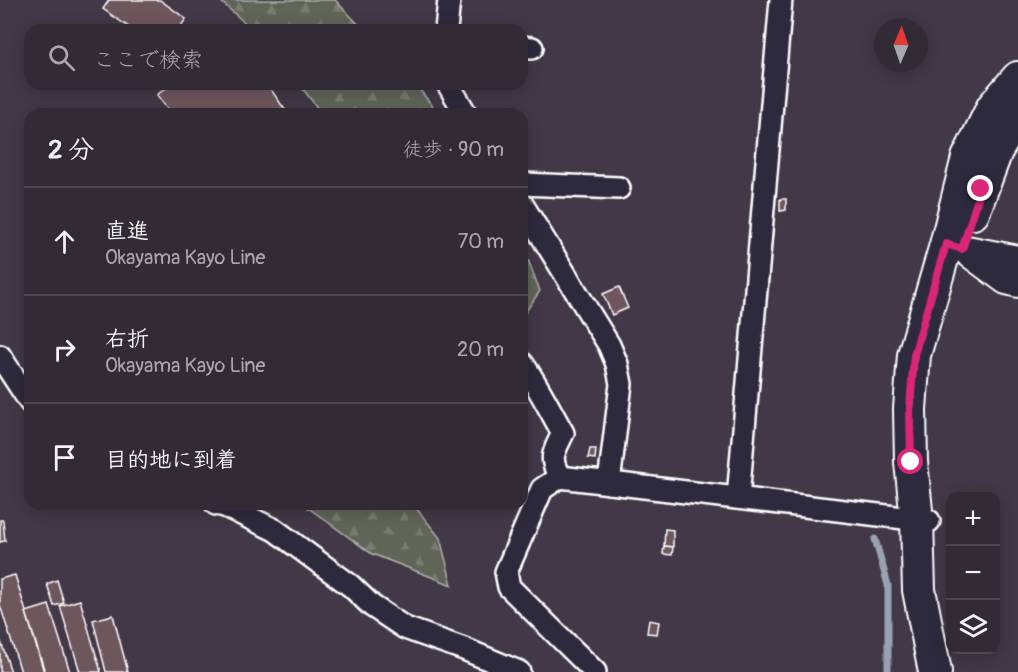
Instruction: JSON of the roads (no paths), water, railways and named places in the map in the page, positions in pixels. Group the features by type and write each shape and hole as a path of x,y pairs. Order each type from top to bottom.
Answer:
{"main road":[{"path":"935,672 926,634 923,521 933,356 968,158 993,107 1018,78"},
{"path":"954,247 996,151 1018,114"}],"street":[{"path":"447,24 449,0"},
{"path":"738,498 781,0"},
{"path":"452,90 462,108"},
{"path":"528,184 620,188"},
{"path":"528,214 609,345 617,364 621,384 609,483"},
{"path":"954,247 1018,259"},
{"path":"954,247 1006,281 1018,284"},
{"path":"0,356 24,393"},
{"path":"528,371 538,385 563,433 552,454 552,465 560,477"},
{"path":"595,672 509,587 506,572 542,489 560,477 923,521"},
{"path":"233,510 274,530 351,586 372,606 405,628 519,672"}],"waterway":[{"path":"875,539 888,585 888,672"}]}
